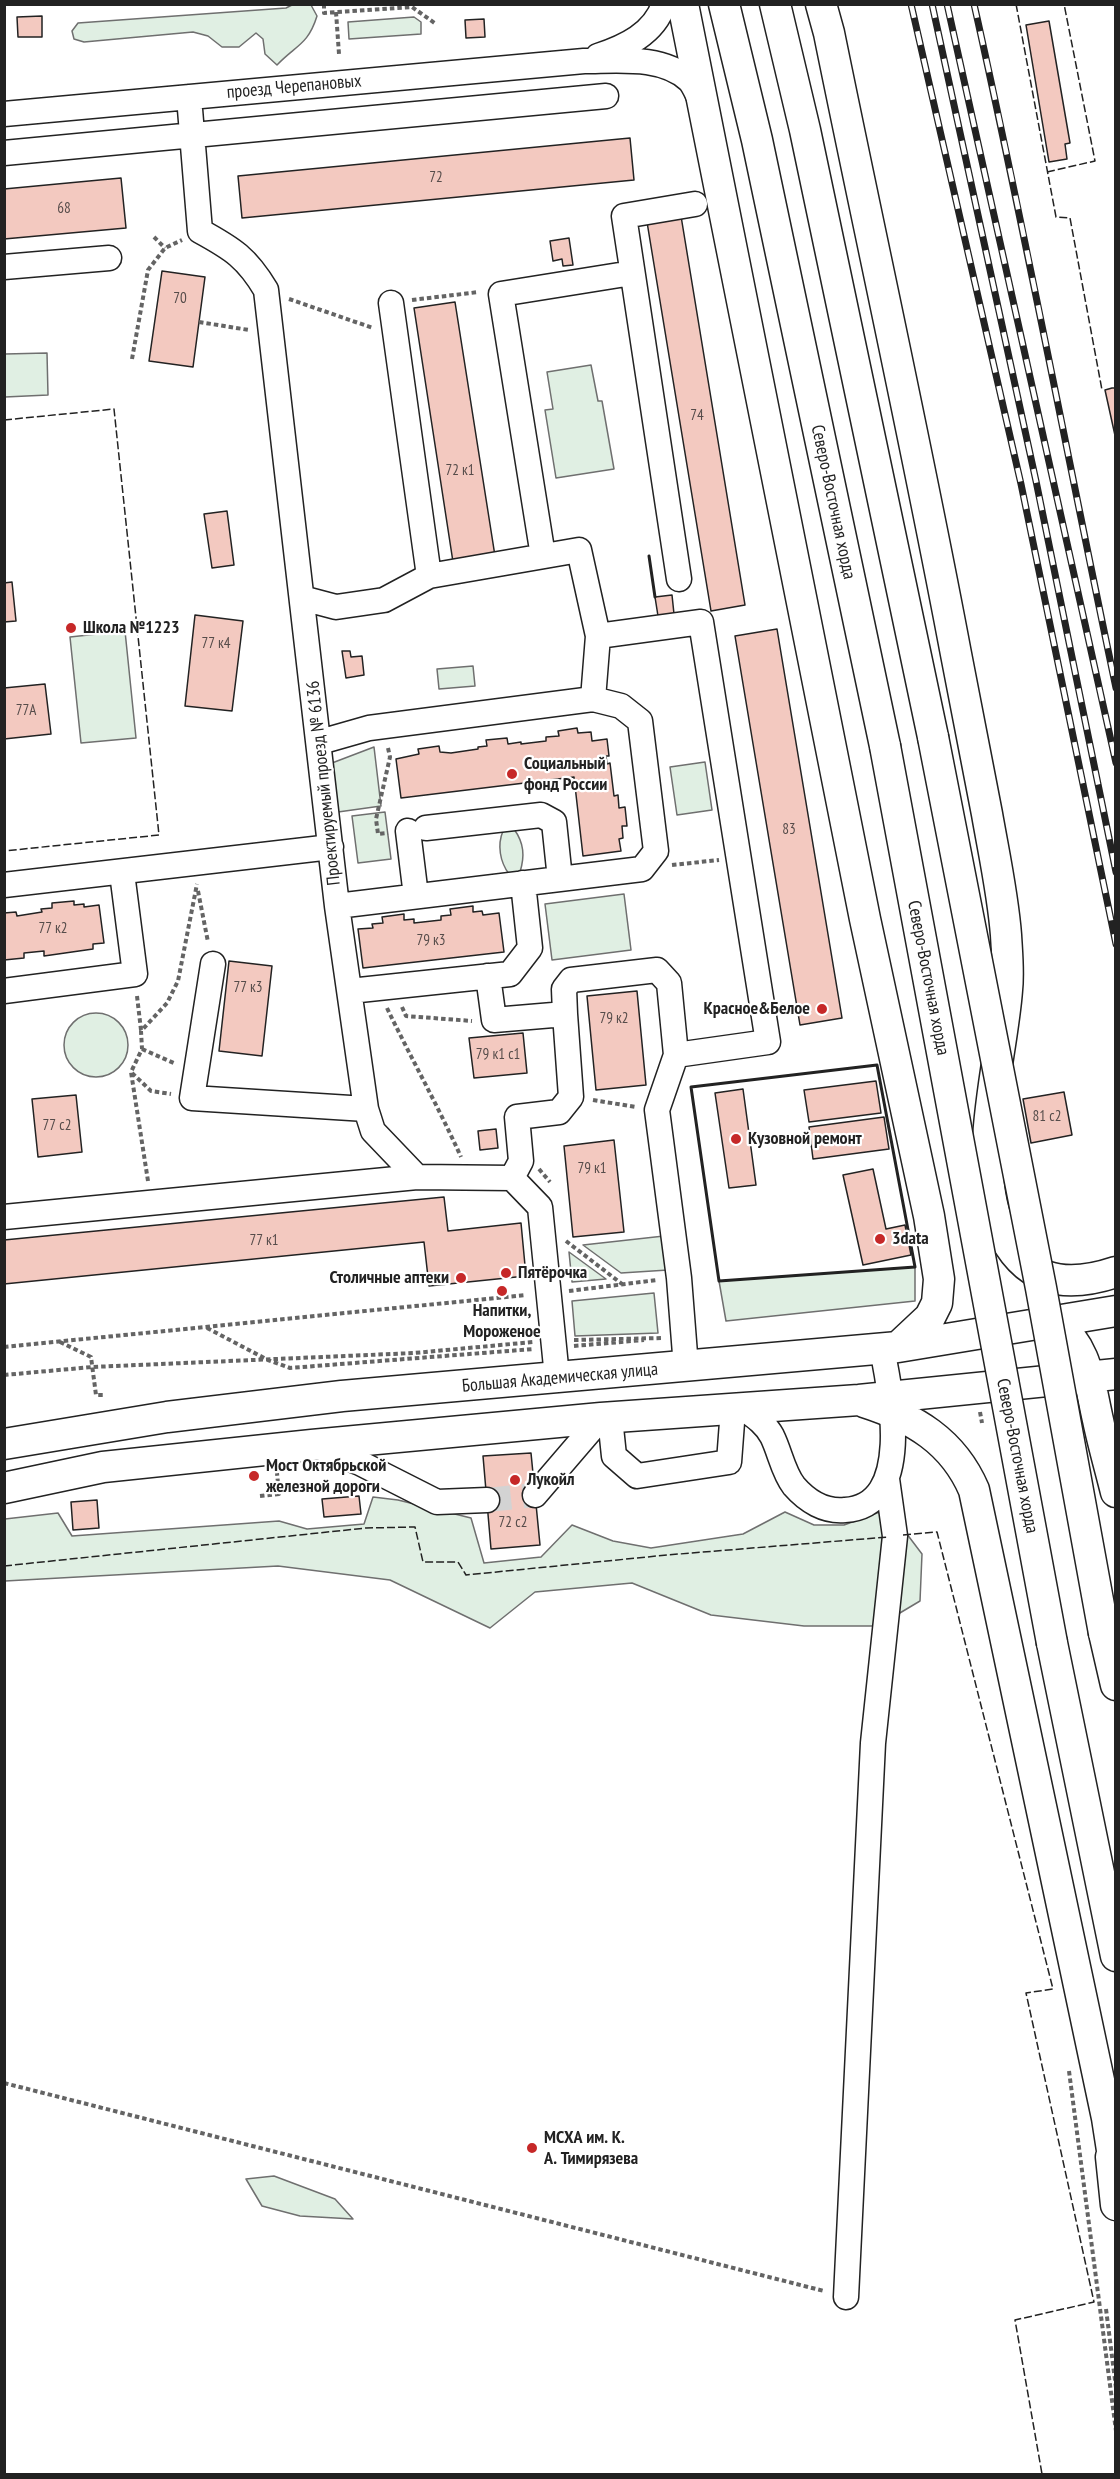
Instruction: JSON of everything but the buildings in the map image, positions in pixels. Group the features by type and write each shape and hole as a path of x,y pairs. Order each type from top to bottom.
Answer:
{"main road":[{"path":"683,4 865,919 929,1216 939,1279 937,1303 930,1317 890,1348"},
{"name":"Северо-Восточная хорда","path":"724,4 759,151 885,746 1052,1643 1116,1956"},
{"path":"775,4 805,130 933,737 1041,1288 1104,1633 1116,1685"},
{"path":"821,4 829,33 946,601 996,864 1006,934 1008,988 988,1148 989,1185 997,1221 1008,1244 1037,1274 1051,1280 1104,1276"},
{"name":"Большая Академическая улица","path":"4,1444 167,1417 342,1396 686,1368 890,1348 1116,1311"},
{"path":"1054,1321 1069,1333 1103,1375 1097,1418 1116,1492"},
{"path":"4,1488 103,1467 312,1444 605,1418 859,1400 892,1404 1103,1375"},
{"path":"892,1404 950,1449 966,1472 974,1490 1107,2118 1116,2176"},
{"path":"1107,2118 1116,2205"}],"street":[{"name":"проезд Черепановых","path":"584,61 621,48 646,32 653,25 664,4"},
{"name":"проезд Черепановых","path":"4,114 584,61 644,62 663,66 690,81 703,105"},
{"path":"4,153 606,96"},
{"path":"189,97 200,231"},
{"path":"679,579 624,216 695,204"},
{"name":"Проектируемый проезд № 6136","path":"200,231 229,246 252,267 266,290 320,742 337,906 366,1108 373,1131 417,1177"},
{"path":"4,267 109,258"},
{"path":"543,556 501,294 632,273"},
{"path":"391,303 429,576"},
{"path":"302,598 336,607 384,600 429,576 579,550 597,636 593,699"},
{"path":"597,636 701,622 768,1042 676,1054"},
{"path":"320,742 369,728 593,699 621,706 640,721 656,851 642,868 337,906"},
{"path":"416,896 417,830 541,814 554,822 560,879"},
{"path":"4,885 122,873 331,846"},
{"path":"4,991 135,974 122,873"},
{"path":"350,991 510,974 530,948 523,883"},
{"path":"213,964 192,1098 366,1108"},
{"path":"557,1377 554,1344 557,1287 540,1207 516,1169 518,1117 559,1112 571,1097 564,988 572,980 657,970 669,982 676,1054 657,1110 679,1278 686,1368"},
{"path":"488,976 494,1020 565,1014"},
{"path":"4,1218 516,1169"},
{"path":"969,1335 1104,1276"},
{"path":"846,2297 873,1743 895,1536 887,1479 893,1448 890,1348"},
{"path":"605,1418 614,1456 638,1476 729,1462 738,1409 760,1420 771,1434 794,1485 816,1505 835,1511 857,1510 876,1498 887,1479"},
{"path":"535,1495 605,1418"},
{"path":"312,1444 360,1463 437,1502 486,1500"}],"path":[{"path":"324,4 324,13 412,7 436,24"},
{"path":"351,4 351,11"},
{"path":"336,12 339,54"},
{"path":"132,359 148,270 165,249 200,231"},
{"path":"154,237 165,249"},
{"path":"266,290 396,336"},
{"path":"391,303 472,291 501,294"},
{"path":"199,322 271,334"},
{"path":"385,726 390,757 376,819 378,834 417,830"},
{"path":"642,868 738,857"},
{"path":"194,864 213,964"},
{"path":"141,1031 167,1003 178,981 198,888"},
{"path":"135,974 142,1049 131,1072 152,1203"},
{"path":"385,987 406,1016 458,1021 494,1020"},
{"path":"385,987 419,1076 435,1099 461,1158"},
{"path":"142,1049 196,1073"},
{"path":"131,1072 151,1091 192,1098"},
{"path":"571,1097 657,1110"},
{"path":"451,1157 473,1158"},
{"path":"516,1169 542,1170 553,1187"},
{"path":"564,1250 563,1239 623,1284"},
{"path":"4,1347 207,1328 557,1287 567,1291 679,1278"},
{"path":"207,1328 268,1360 290,1368 554,1344 684,1337"},
{"path":"4,1375 92,1367 414,1353 684,1337"},
{"path":"60,1342 91,1357 96,1395 104,1395"},
{"path":"260,1496 279,1494 277,1473"},
{"path":"1067,2060 1116,2431"},
{"path":"4,2083 846,2297"},
{"path":"1106,2309 1116,2388"}],"green space":[{"path":"292,5 311,5 317,16 310,33 277,65 265,54 263,39 256,33 239,47 222,47 208,36 193,32 84,42 74,39 72,31 78,23 286,8"},
{"path":"414,17 421,22 421,34 349,39 348,22"},
{"path":"47,353 48,395 5,397 5,354"},
{"path":"591,365 598,401 602,401 614,469 556,478 545,410 553,409 547,372"},
{"path":"125,631 136,738 81,743 70,637"},
{"path":"473,666 475,686 439,689 437,669"},
{"path":"374,747 381,806 338,812 332,763"},
{"path":"705,762 712,810 677,815 670,767"},
{"path":"385,812 391,859 358,863 352,816"},
{"path":"514,829 522,845 523,860 520,872 509,874 502,859 500,842 503,831"},
{"path":"624,894 631,950 552,960 545,904"},
{"path":"96,1013 114,1018 119,1022 123,1027 128,1045 123,1063 119,1068 114,1072 96,1077 78,1072 73,1068 69,1063 64,1045 69,1027 73,1022 78,1018"},
{"path":"664,1236 668,1270 621,1273 583,1245"},
{"path":"569,1252 606,1279 572,1282"},
{"path":"915,1267 915,1301 726,1321 719,1281"},
{"path":"654,1293 658,1333 575,1336 572,1301"},
{"path":"373,1497 398,1500 471,1518 484,1563 541,1557 572,1525 613,1541 651,1548 743,1534 785,1512 814,1525 844,1525 888,1509 922,1554 920,1601 878,1626 804,1626 711,1615 632,1583 535,1592 490,1628 390,1580 278,1566 5,1581 5,1519 58,1513 72,1536 279,1521 307,1529 364,1524"},
{"path":"274,2176 335,2199 353,2219 300,2216 262,2206 246,2179"}],"tunnel":[{"path":"487,1500 535,1495"}],"railway":[{"path":"911,4 1021,484 1116,944"},
{"path":"932,4 1036,481 1116,872"},
{"path":"947,4 1116,763"},
{"path":"974,4 1116,688"}],"fence":[{"path":"1016,4 1056,217 1070,218 1102,390"},
{"path":"1047,172 1095,161 1064,4"},
{"path":"4,420 114,409 159,835 4,851"},
{"path":"4,1566 366,1528 415,1527 423,1562 458,1562 466,1575 667,1555 888,1537"},
{"path":"903,1535 937,1532 1053,1989 1026,1993 1094,2302 1015,2320 1042,2474"}],"wall":[{"path":"649,556 655,597"},
{"path":"877,1065 915,1267 719,1281 691,1087 877,1065"}],"place":[{"name":"Школа №1223","path":"71,628"},
{"name":"Социальный фонд России","path":"512,774"},
{"name":"Красное&Белое","path":"822,1009"},
{"name":"Кузовной ремонт","path":"736,1139"},
{"name":"3data","path":"880,1239"},
{"name":"Пятёрочка","path":"506,1273"},
{"name":"Столичные аптеки","path":"461,1278"},
{"name":"Напитки, Мороженое","path":"502,1291"},
{"name":"Мост Октябрьской железной дороги","path":"254,1476"},
{"name":"Лукойл","path":"515,1480"},
{"name":"МСХА им. К. А. Тимирязева","path":"532,2148"}]}
